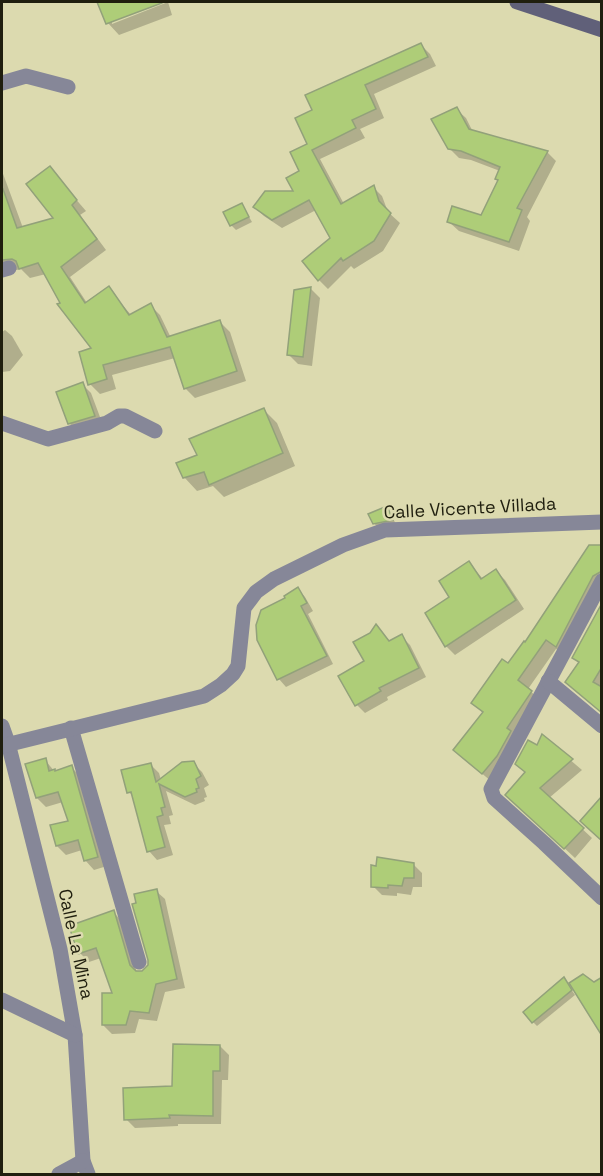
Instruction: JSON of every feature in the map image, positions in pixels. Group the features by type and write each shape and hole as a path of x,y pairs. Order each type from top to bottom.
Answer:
{"main road":[{"path":"517,2 602,30"}],"street":[{"path":"2,83 26,76 68,87"},
{"path":"2,423 48,439 107,423 119,416 155,431"},
{"name":"Calle Vicente Villada","path":"5,745 204,696 221,685 238,666 244,608 250,599 274,579 343,545 385,530 602,522"},
{"path":"602,581 491,789 492,794 602,898"},
{"path":"548,681 602,726"},
{"name":"Calle La Mina","path":"2,726 5,745 60,949 75,1035 86,1168"},
{"path":"71,728 139,962"},
{"path":"2,1000 75,1035"},
{"path":"59,1174 86,1168"}],"building":[{"path":"97,2 162,2 162,3 106,24"},
{"path":"421,43 428,57 365,85 376,109 352,120 356,128 312,150 341,204 374,185 379,201 391,213 374,241 343,261 341,258 318,281 302,261 330,238 309,200 272,220 253,207 265,191 293,191 286,178 299,171 290,152 307,144 295,118 312,110 305,95"},
{"path":"457,107 469,129 548,151 517,208 522,210 509,242 447,222 452,206 481,215 498,180 495,179 500,167 461,151 448,149 431,119"},
{"path":"50,166 77,200 72,205 97,239 61,267 85,303 109,286 129,315 151,303 167,337 220,320 237,371 184,389 170,347 103,365 107,379 88,385 79,352 91,348 57,304 60,303 38,263 19,269 16,261 2,260 2,190 17,228 53,218 26,184"},
{"path":"242,203 249,217 230,226 223,212"},
{"path":"311,287 303,357 287,355 294,290"},
{"path":"83,382 95,416 68,424 56,392"},
{"path":"264,408 283,453 209,485 204,472 183,478 176,463 197,455 189,439"},
{"path":"387,506 393,520 373,524 368,514"},
{"path":"589,545 602,545 602,571 593,576 556,647 546,640 518,680 532,691 507,728 511,731 497,756 482,774 453,750 483,712 471,703 502,659 508,663 525,642"},
{"path":"469,561 481,579 496,569 516,600 445,647 425,613 449,597 439,581"},
{"path":"298,587 307,603 301,606 327,656 277,680 257,640 256,625 261,610 285,598 284,596"},
{"path":"602,603 602,667 593,682 602,687 602,713 565,682 579,662 572,658"},
{"path":"376,624 389,641 402,634 419,668 379,688 381,691 355,706 338,676 364,661 353,642 370,633"},
{"path":"542,734 573,759 540,788 584,828 564,849 505,795 525,772 515,764 528,740 537,745"},
{"path":"46,758 49,771 72,765 98,857 84,861 78,840 56,846 50,825 68,821 58,792 36,798 25,764"},
{"path":"194,761 201,776 196,779 199,788 196,789 197,792 185,797 159,784 165,807 161,808 163,815 157,817 165,847 147,852 131,792 127,793 121,770 151,763 156,782 182,762"},
{"path":"602,796 602,841 580,821"},
{"path":"377,857 414,863 414,878 404,878 402,886 371,887 371,865 376,866"},
{"path":"157,889 177,979 156,984 149,1013 130,1011 126,1025 102,1025 102,993 112,993 96,948 78,954 69,926 114,910 130,965 136,971 142,971 148,965 148,960 132,904 136,903 134,894"},
{"path":"583,974 594,982 602,977 602,1036 569,983"},
{"path":"564,977 572,990 532,1023 523,1012"},
{"path":"173,1044 220,1045 220,1071 213,1071 213,1116 169,1115 170,1118 124,1120 123,1088 172,1086"}]}
